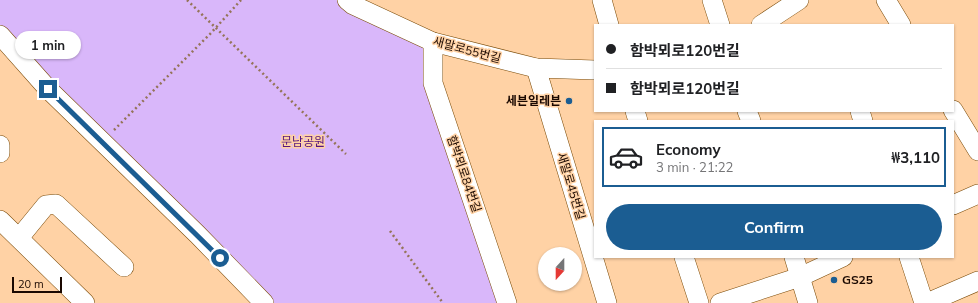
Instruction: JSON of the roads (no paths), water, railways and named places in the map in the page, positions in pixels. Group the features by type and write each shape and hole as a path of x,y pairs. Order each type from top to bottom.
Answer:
{"street":[{"name":"새말로55번길","path":"347,0 353,5 434,42 536,68 594,70"},
{"path":"602,0 609,24"},
{"path":"712,0 720,24"},
{"path":"763,24 799,0"},
{"path":"886,0 900,24"},
{"path":"0,36 48,89 198,235 264,303"},
{"name":"함박뫼로84번길","path":"434,42 434,83 508,303"},
{"name":"새말로45번길","path":"536,68 607,303"},
{"path":"954,112 978,151"},
{"path":"0,145 0,153"},
{"path":"954,205 978,194"},
{"path":"19,238 46,205 56,204 124,267"},
{"path":"0,220 85,303"},
{"path":"684,258 699,303"},
{"path":"794,258 808,303"},
{"path":"720,303 800,278 841,258"},
{"path":"909,258 924,303"},
{"path":"927,303 978,281"}],"place":[{"name":"세븐일레븐","path":"569,101"},
{"name":"GS25","path":"834,280"}],"park label":[{"name":"문남공원","path":"303,142"}]}
